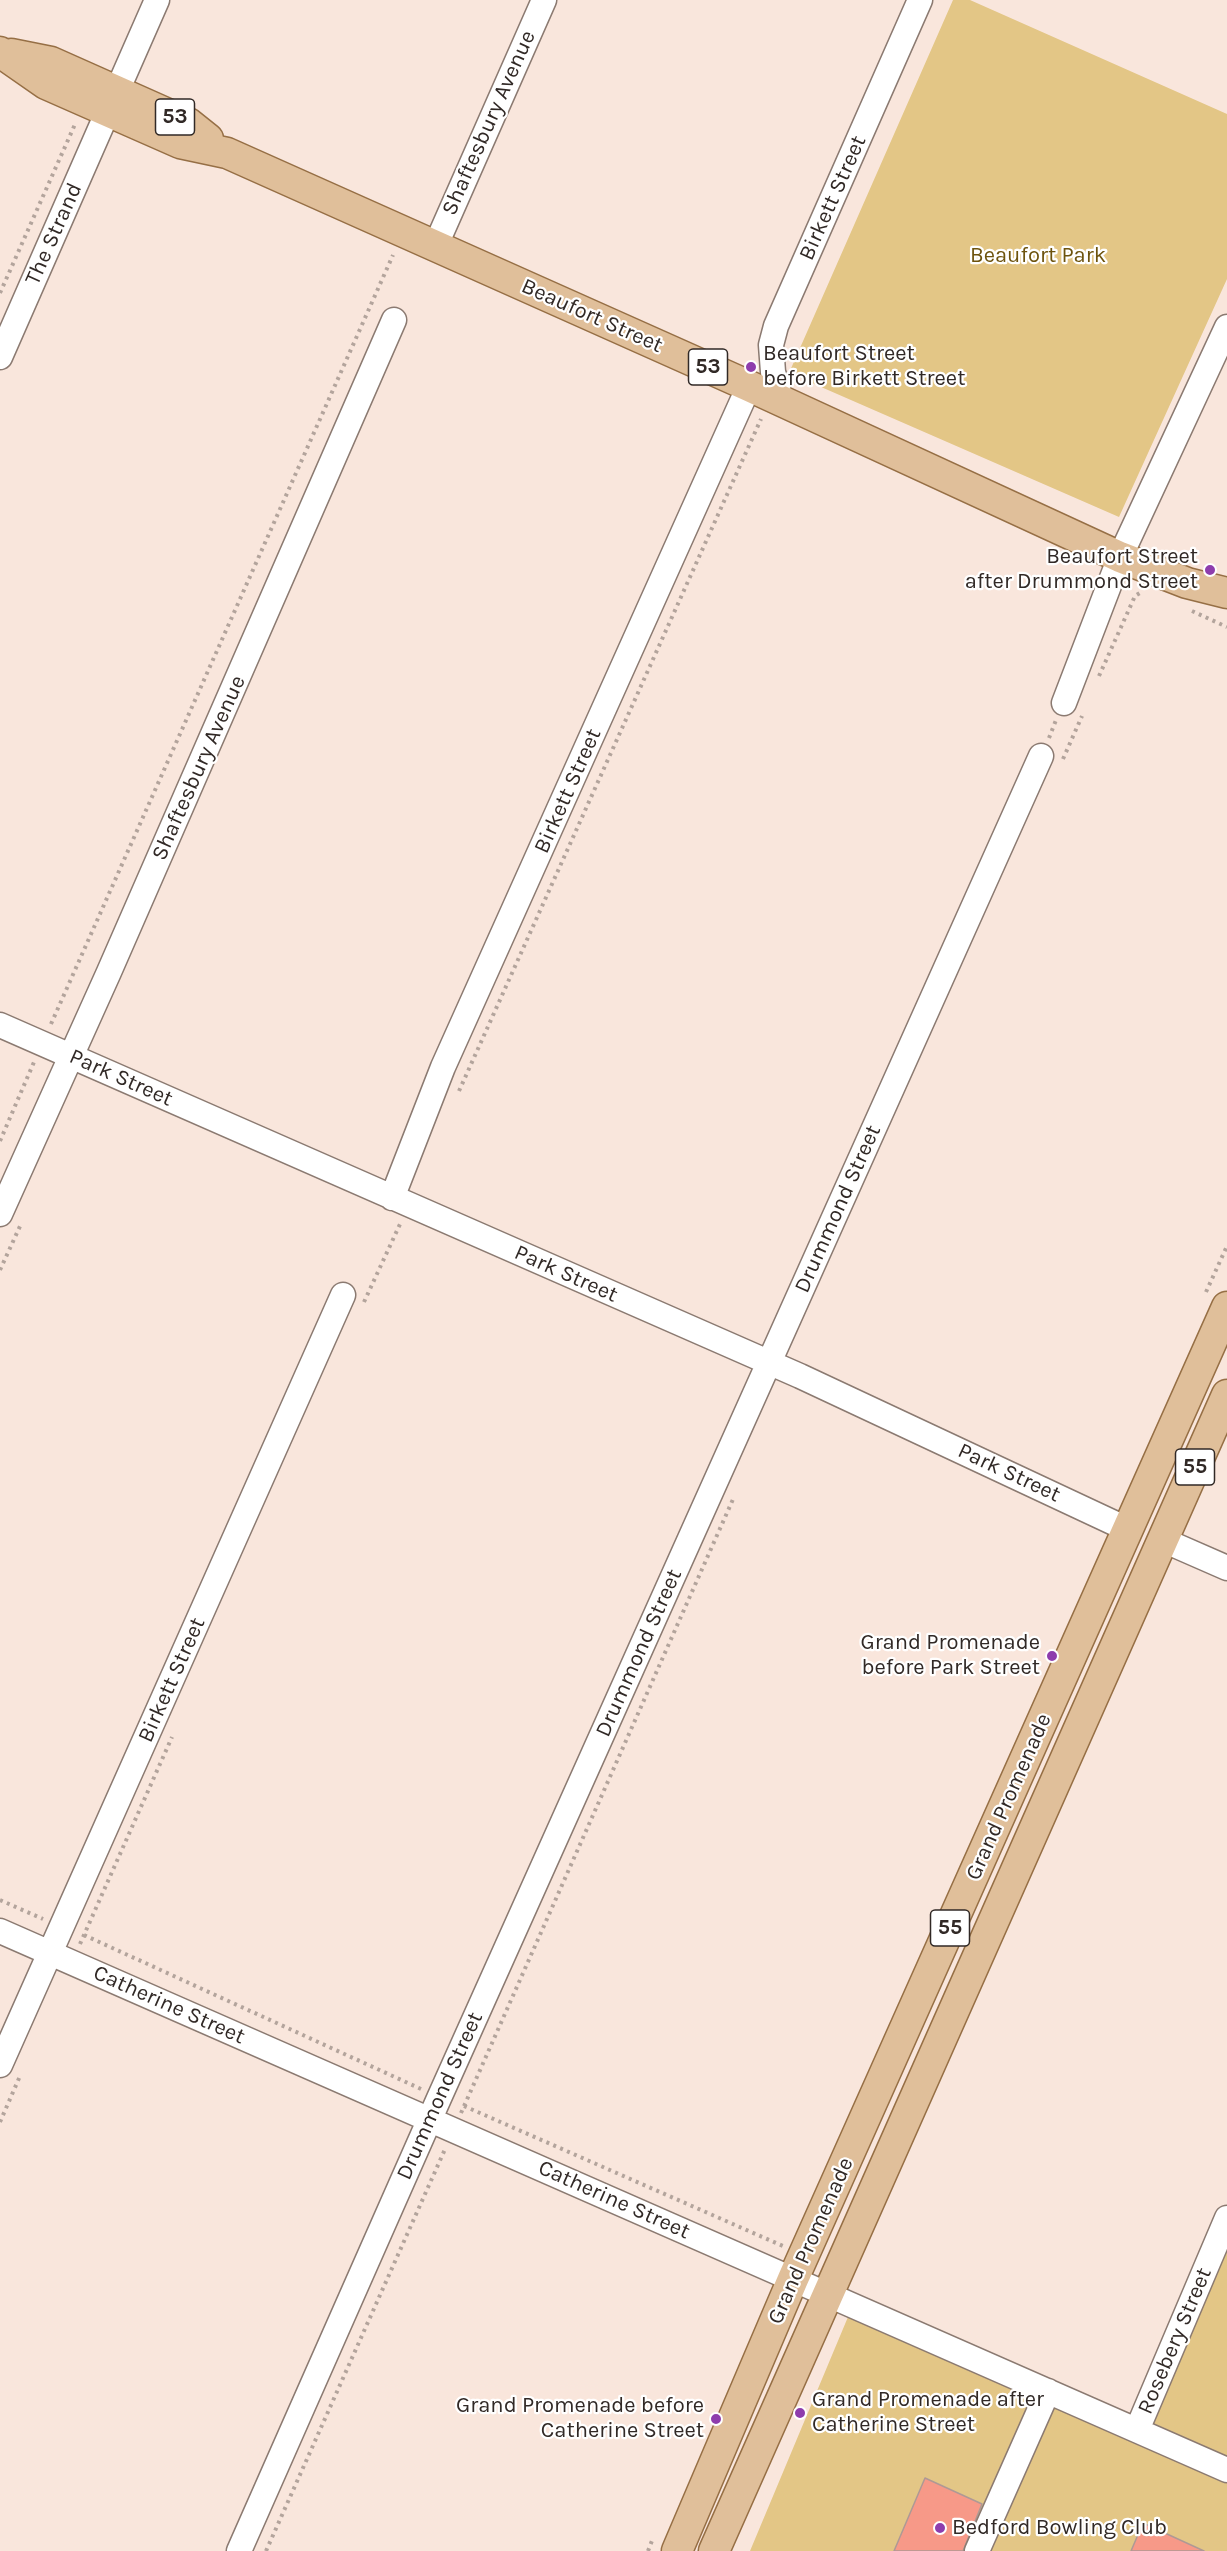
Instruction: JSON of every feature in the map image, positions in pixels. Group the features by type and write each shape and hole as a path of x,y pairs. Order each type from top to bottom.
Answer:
{"main road":[{"name":"Beaufort Street","path":"2,52 51,62 101,106 180,143 227,153 749,386 771,410 1120,558 1187,583 1227,593"},
{"name":"Beaufort Street","path":"1187,583 1227,608"},
{"name":"Grand Promenade","path":"677,2551 793,2279 1227,1307"},
{"name":"Grand Promenade","path":"714,2551 1227,1395"}],"street":[{"name":"The Strand","path":"0,357 101,106 157,0"},
{"name":"Shaftesbury Avenue","path":"435,247 544,0"},
{"name":"Birkett Street","path":"771,410 773,372 771,345 776,326 920,0"},
{"name":"Shaftesbury Avenue","path":"0,1214 394,320"},
{"path":"1074,706 1120,558 1227,327"},
{"name":"Birkett Street","path":"400,1201 443,1067 749,386"},
{"name":"Drummond Street","path":"239,2551 429,2119 769,1362 1052,759"},
{"name":"Park Street","path":"0,1025 769,1362 1129,1530"},
{"name":"Birkett Street","path":"11,2068 61,1957 62,1926 353,1300"},
{"path":"1163,1540 1227,1568"},
{"name":"Catherine Street","path":"0,1930 1227,2470"},
{"name":"Rosebery Street","path":"1137,2430 1227,2218"},
{"path":"977,2551 1048,2391"}],"path":[{"path":"0,292 101,106"},
{"path":"0,1141 393,255"},
{"path":"454,1101 771,410"},
{"path":"1098,679 1135,596 1147,590"},
{"path":"1052,759 1074,706"},
{"path":"1052,759 1074,706"},
{"path":"353,1300 400,1201"},
{"path":"266,2551 735,1496"},
{"path":"61,1957 84,1935 175,1730"},
{"path":"0,1900 84,1935 440,2096 783,2246"},
{"path":"0,2121 11,2068"}],"green space":[{"name":"Beaufort Park","path":"953,0 970,0 1227,114 1227,279 1119,517 789,373"},
{"path":"1227,2218 1227,2551 750,2551 853,2305 1137,2430"}],"building":[{"name":"Bedford Bowling Club","path":"925,2478 982,2504 963,2551 894,2551"},
{"path":"1143,2523 1204,2551 1131,2551"}],"place":[{"name":"Beaufort Street before Birkett Street","path":"751,367"},
{"name":"Beaufort Street after Drummond Street","path":"1210,570"},
{"name":"Grand Promenade before Park Street","path":"1052,1656"},
{"name":"Grand Promenade after Catherine Street","path":"800,2413"},
{"name":"Grand Promenade before Catherine Street","path":"716,2419"},
{"name":"Bedford Bowling Club","path":"940,2528"}]}
